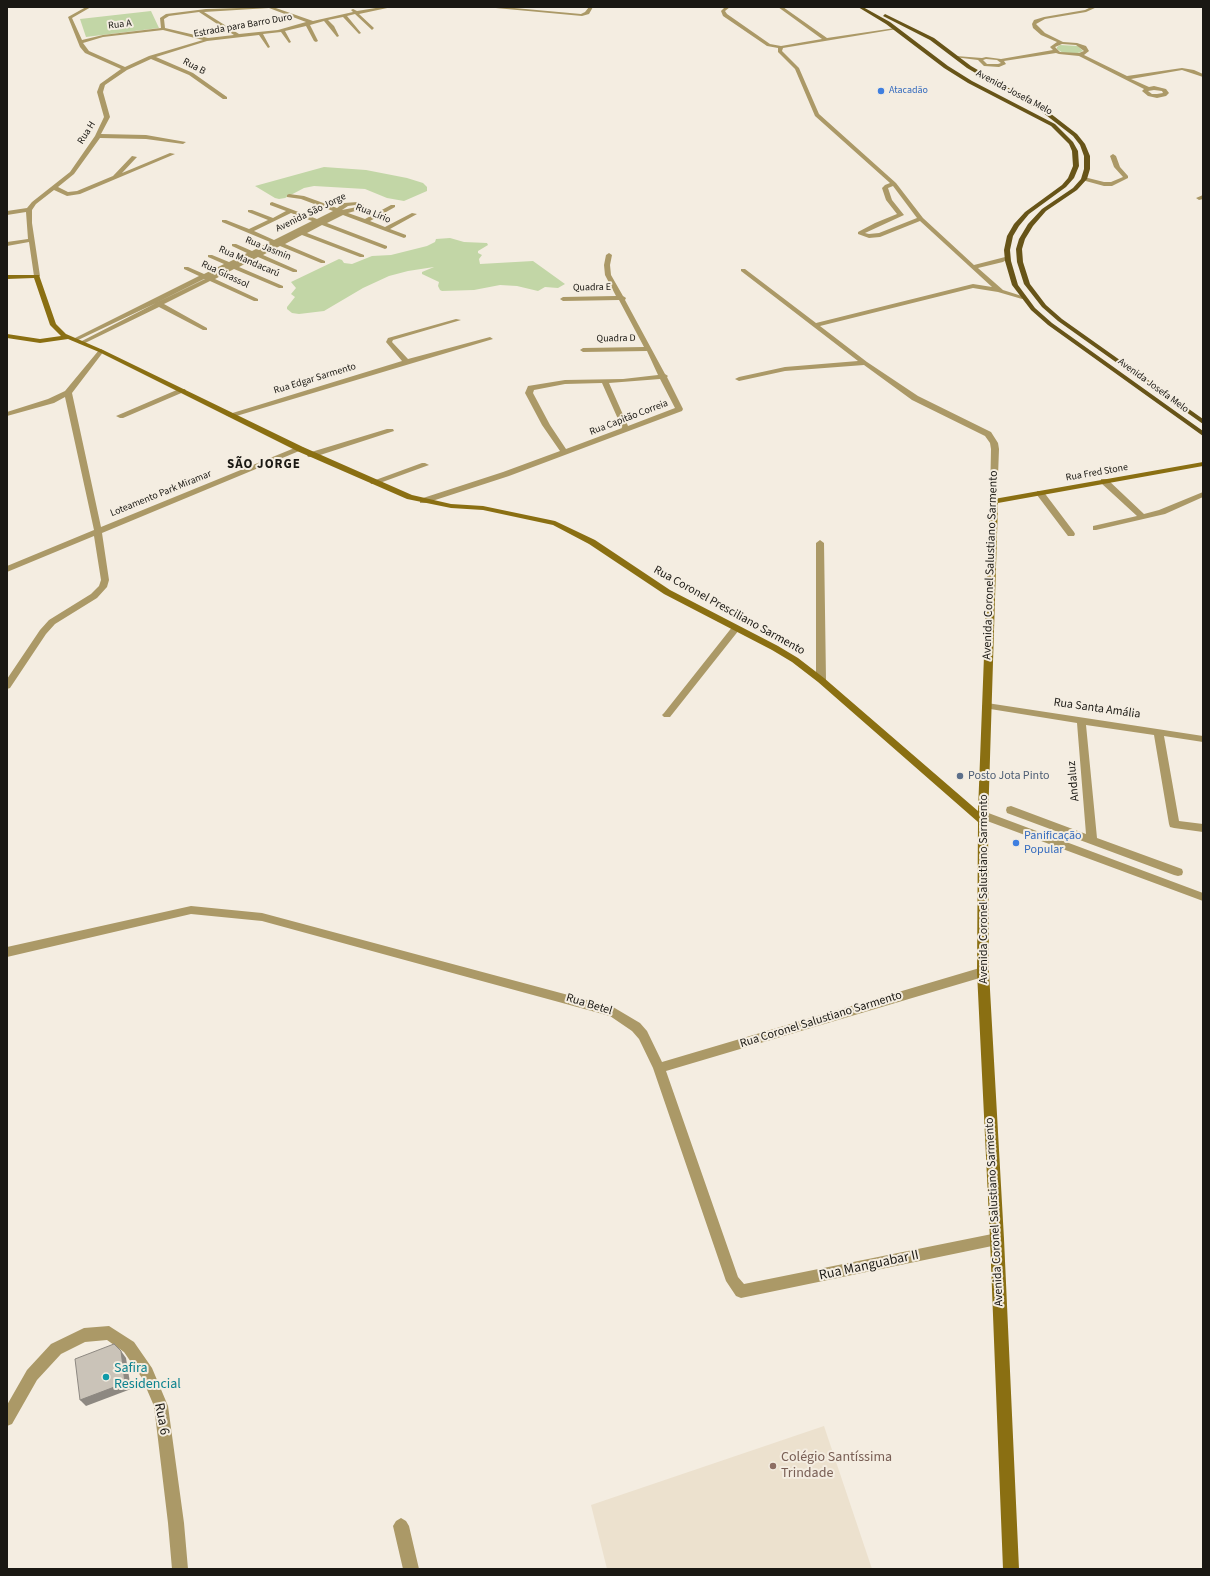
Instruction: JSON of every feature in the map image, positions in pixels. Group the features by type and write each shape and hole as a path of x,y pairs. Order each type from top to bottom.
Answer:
{"main road":[{"name":"Avenida Josefa Melo","path":"860,7 904,36 931,51 970,82 1053,125 1071,143 1074,151 1076,166 1071,178 1064,186 1027,213 1016,225 1010,236 1007,257 1011,275 1022,297 1050,324 1203,434"},
{"name":"Avenida Josefa Melo","path":"871,7 934,41 967,66 1044,111 1075,135 1083,145 1087,156 1087,170 1084,179 1075,189 1044,210 1030,225 1022,239 1019,249 1020,262 1027,284 1044,306 1060,320 1203,422"},
{"path":"904,36 920,44 928,44 934,41"},
{"path":"931,51 943,51 956,57"}],"street":[{"path":"89,7 70,17 80,42 87,52 125,70"},
{"path":"163,29 163,16 200,11 269,7 309,23 316,41"},
{"path":"350,7 372,29"},
{"name":"Estrada para Barro Duro","path":"125,70 151,57 206,40 282,30 356,12 390,7"},
{"path":"487,7 582,15 587,14 590,7"},
{"path":"728,7 722,11 725,15 769,45 781,47 895,29"},
{"path":"780,7 826,40"},
{"path":"1062,43 1044,34 1035,27 1034,24 1036,21 1044,18 1086,11 1095,7"},
{"path":"200,11 236,35"},
{"path":"344,15 359,33"},
{"path":"324,19 332,27 332,31 337,36"},
{"name":"Rua A","path":"80,42 102,36 163,29 188,34 206,40"},
{"path":"282,30 289,42"},
{"path":"260,33 268,47"},
{"path":"1056,51 1053,49 1053,46 1062,43 1077,44 1087,49 1086,52 1080,55"},
{"path":"781,47 780,50 797,68 817,114 827,125 894,184 921,219 973,268 1001,291"},
{"path":"967,66 982,62 988,58 1001,60 1056,51 1070,55 1080,55 1148,89"},
{"name":"Rua B","path":"151,57 191,74 226,98"},
{"path":"956,57 982,62 989,66 1002,65 1004,63 1001,60"},
{"path":"983,76 989,66"},
{"path":"1129,79 1146,78 1141,76 1182,69 1192,71 1203,76"},
{"name":"Rua H","path":"29,210 34,203 55,188 72,173 98,136 107,117 101,88 103,84 125,70"},
{"path":"98,136 146,137 183,142"},
{"path":"55,188 67,194 75,194 172,154"},
{"path":"1084,179 1104,184 1112,184 1121,180 1126,176 1117,167 1113,156"},
{"path":"110,180 134,157"},
{"path":"894,184 885,188 889,200 901,215 860,233 869,236 880,235 921,219"},
{"name":"Rua Lírio","path":"289,196 302,197 404,236"},
{"path":"272,204 385,248"},
{"path":"365,220 393,206"},
{"path":"7,213 29,210 31,240 37,276 51,319 56,329 42,339"},
{"path":"250,210 273,220"},
{"path":"248,232 291,211"},
{"name":"Avenida São Jorge","path":"73,339 152,305 341,212"},
{"path":"385,229 414,214"},
{"path":"224,221 323,262"},
{"path":"300,232 362,256"},
{"path":"7,244 31,240"},
{"name":"Rua Jasmin","path":"234,245 295,271"},
{"name":"Rua Capitão Correia","path":"422,501 565,453 679,409 664,376 607,271 609,255"},
{"name":"Rua Mandacarú","path":"210,256 281,287"},
{"path":"973,268 1001,261 1007,257"},
{"name":"Rua Girassol","path":"186,268 256,300"},
{"name":"Avenida Coronel Salustiano Sarmento","path":"743,270 865,363 915,398 935,409 984,431 994,443 994,501 983,818 983,972 997,1239 1010,1569"},
{"path":"973,286 979,280 981,274"},
{"path":"7,277 37,276"},
{"path":"815,325 973,286 988,288 1022,297"},
{"name":"Avenida São Jorge","path":"152,305 184,289"},
{"name":"Quadra E","path":"563,299 622,298"},
{"path":"152,305 205,329"},
{"path":"406,362 388,340 458,320"},
{"name":"Rua Coronel Presciliano Sarmento","path":"56,329 73,339 101,351 300,449 399,494 422,501 451,506 483,508 555,523 592,542 673,596 776,648 795,660 821,680 983,818"},
{"path":"7,336 32,340 73,339"},
{"path":"42,339 54,342 73,339"},
{"name":"Rua Edgar Sarmento","path":"230,415 406,362 490,339"},
{"name":"Quadra D","path":"583,350 649,349"},
{"path":"7,414 51,401 68,393 101,351"},
{"path":"739,379 785,369 865,363"},
{"path":"565,453 546,425 530,393 531,388 565,382 605,382 664,376"},
{"path":"605,382 626,429"},
{"path":"120,416 182,391"},
{"name":"Loteamento Park Miramar","path":"7,686 43,632 52,622 94,596 103,587 105,580 98,532 68,393"},
{"path":"312,454 390,431"},
{"name":"Loteamento Park Miramar","path":"7,569 300,449"},
{"name":"Rua Fred Stone","path":"994,501 1203,464"},
{"path":"374,482 425,466"},
{"path":"1104,481 1143,517"},
{"path":"1040,493 1072,534"},
{"path":"1096,528 1143,517 1178,506 1203,494"},
{"path":"820,543 821,680"},
{"path":"667,715 736,628"},
{"name":"Rua Santa Amália","path":"987,706 1203,739"},
{"name":"Andaluz","path":"1081,720 1092,840"},
{"path":"1158,731 1174,824 1203,828"},
{"path":"1011,810 1178,872"},
{"path":"983,818 1203,897"},
{"name":"Rua Betel","path":"7,952 192,910 262,917 613,1012 626,1019 643,1035 659,1068 733,1281 741,1291"},
{"name":"Rua Coronel Salustiano Sarmento","path":"659,1068 983,972"},
{"name":"Rua Manguabar II","path":"741,1291 997,1239"},
{"name":"Rua 6","path":"7,1419 32,1375 56,1349 84,1335 109,1333 129,1347 147,1373 161,1406 176,1523 180,1569"},
{"path":"401,1526 411,1569"}],"shaded area":[{"name":"Colégio Santíssima Trindade","path":"824,1426 872,1569 607,1569 591,1505"}],"green space":[{"path":"151,11 159,28 86,37 80,19"},
{"path":"1060,45 1078,46 1083,51 1078,53 1063,53 1057,49"},
{"path":"324,167 366,170 407,178 423,183 427,187 427,191 404,201 387,198 365,189 314,186 304,188 285,198 279,199 255,186"},
{"path":"450,238 464,242 487,243 488,245 478,251 478,253 482,255 479,259 480,264 533,261 565,284 558,288 545,287 538,291 517,286 500,285 474,290 442,291 438,286 439,282 422,274 422,272 434,267 389,276 363,288 324,311 299,314 292,313 287,309 295,297 291,294 296,288 291,282 339,259 344,263 352,264 372,256 391,255 427,246 435,242 436,239"}],"building":[{"name":"Safira Residencial","path":"114,1344 121,1351 125,1383 80,1400 75,1359"}],"place":[{"name":"Atacadão","path":"881,91"},
{"name":"Posto Jota Pinto","path":"960,776"},
{"name":"Panificação Popular","path":"1016,843"},
{"name":"Safira Residencial","path":"106,1377"},
{"name":"Colégio Santíssima Trindade","path":"773,1466"}],"district":[{"name":"SÃO JORGE","path":"264,465"}]}
